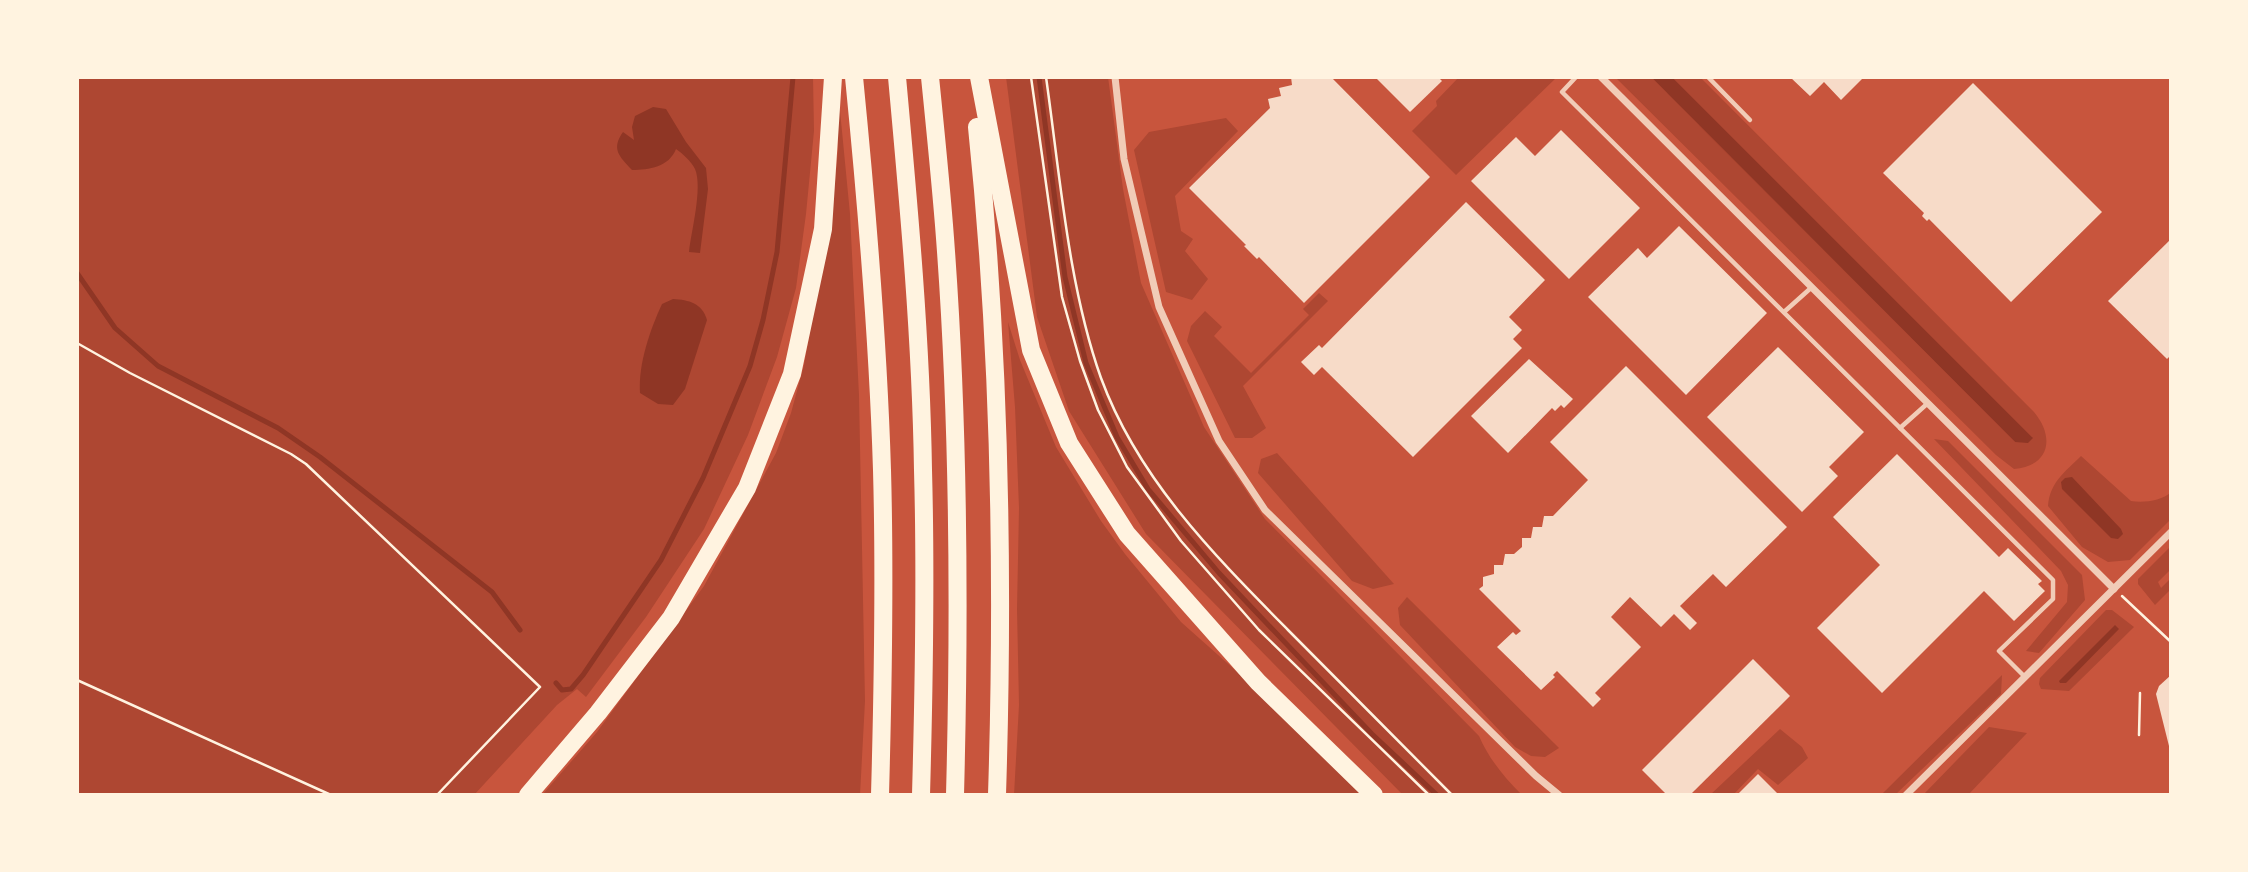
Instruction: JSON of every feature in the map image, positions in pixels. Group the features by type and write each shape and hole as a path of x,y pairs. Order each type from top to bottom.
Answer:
{"highway":[{"path":"528,795 598,713 671,618 747,488 792,374 823,229 833,77"},
{"path":"854,77 869,225 882,471 883,685 880,795"},
{"path":"897,77 911,223 923,468 925,683 921,795"},
{"path":"930,77 944,227 956,461 955,795"},
{"path":"972,77 986,213 998,455 1000,699 997,795"},
{"path":"979,77 1031,350 1069,443 1127,534 1258,682 1374,795"}],"street":[{"path":"1115,77 1124,159 1159,307 1219,441 1265,510 1526,767 1559,795"},
{"path":"1601,77 2114,589"},
{"path":"1906,795 2171,532"}],"lane":[{"path":"1576,77 1562,92 2053,580 2053,599 1999,651 2025,677"},
{"path":"1708,77 1750,120"},
{"path":"1784,312 1812,287"},
{"path":"1900,428 1928,402"}],"path":[{"path":"1031,77 1062,297 1080,361 1098,410 1127,467 1181,541 1259,630 1429,795"},
{"path":"1046,77 1081,307 1102,380 1134,449 1162,492 1215,555 1452,795"},
{"path":"77,343 306,464 540,687 437,795"},
{"path":"2114,589 2171,642"},
{"path":"77,680 331,795"},
{"path":"2139,735 2140,693"}],"shaded area":[{"path":"77,77 813,77 814,131 796,288 777,357 748,435 704,529 646,617 586,697 577,689 557,705 474,795 77,795"},
{"path":"1006,77 1108,77 1123,189 1141,283 1204,427 1265,519 1479,736 1487,752 1522,795 1403,795 1146,534 1069,411 1037,317"},
{"path":"1459,77 1557,77 1456,175 1412,131 1437,106 1436,101"},
{"path":"1615,77 1651,77 2015,442 2032,437 1672,77 1700,77 2034,412 2045,431 2045,449 2042,456 2026,467 2014,469 1996,455"},
{"path":"1651,77 1672,77 2033,438 2028,443 2015,442"},
{"path":"838,90 850,214 859,395 865,701 860,795 542,795 597,732 704,586 776,453 791,413 804,365 833,203 838,150"},
{"path":"653,107 666,109 706,168 708,189 700,253 689,252 698,187 695,169 691,163 676,149 663,164 632,170 618,152 619,138 623,132 634,140 632,127 635,116"},
{"path":"1226,118 1238,131 1175,196 1181,231 1193,239 1185,251 1208,279 1192,300 1166,292 1134,150 1149,132"},
{"path":"1319,293 1328,301 1243,386 1266,428 1252,438 1235,438 1187,341 1191,326 1205,311 1222,327 1214,336 1251,373 1309,315 1303,309"},
{"path":"673,299 698,306 707,320 685,389 673,405 658,404 640,393 641,371 649,336 662,304"},
{"path":"1008,322 1020,360 1056,447 1101,521 1125,554 1181,622 1263,695 1364,795 1014,795 1019,705 1019,508"},
{"path":"1934,439 1948,441 2082,575 2085,600 2039,653 2026,651 2067,602 2068,585 2061,571"},
{"path":"1277,453 1394,584 1373,589 1352,581 1258,473 1261,459"},
{"path":"2081,456 2131,501 2152,501 2171,492 2171,519 2130,560 2108,562 2082,547 2048,506 2055,484"},
{"path":"2072,477 2121,529 2123,534 2118,539 2111,538 2062,489 2061,482"},
{"path":"2171,546 2171,569 2158,582 2161,588 2171,578 2171,589 2155,605 2138,584 2138,579"},
{"path":"1407,597 1559,748 1545,757 1531,756 1515,747 1400,625 1398,608"},
{"path":"2106,610 2112,610 2134,627 2069,691 2041,689 2040,678"},
{"path":"2115,625 2119,629 2066,683 2060,683 2059,681"},
{"path":"2002,675 2001,694 1896,794 1881,795"},
{"path":"1989,727 2027,733 1968,795 1923,795"},
{"path":"1780,729 1802,747 1808,758 1778,785 1758,769 1733,795 1710,795"}],"building":[{"path":"1291,77 1331,77 1430,177 1304,303 1259,257 1257,259 1244,246 1246,245 1189,188 1270,108 1268,99 1281,96 1279,88 1292,85"},
{"path":"1375,77 1438,77 1442,81 1410,112"},
{"path":"1790,77 1864,77 1841,100 1824,82 1810,96"},
{"path":"1973,83 2102,212 2011,302 1929,219 1927,221 1922,216 1924,213 1883,173"},
{"path":"1561,130 1640,208 1569,279 1471,181 1516,137 1535,156"},
{"path":"1466,202 1545,280 1509,317 1522,330 1513,339 1522,348 1413,457 1322,367 1314,375 1301,362 1319,345 1322,348"},
{"path":"1679,226 1767,313 1686,395 1588,297 1638,248 1647,258"},
{"path":"2171,239 2171,355 2167,359 2108,301"},
{"path":"1778,347 1864,432 1829,467 1838,476 1802,512 1707,417"},
{"path":"1529,359 1573,399 1564,408 1561,405 1555,411 1552,408 1508,453 1471,416"},
{"path":"1626,366 1787,527 1726,587 1713,574 1680,606 1697,623 1690,630 1674,614 1661,627 1630,597 1611,617 1641,647 1595,693 1601,699 1593,707 1557,671 1553,675 1555,677 1541,690 1497,647 1513,632 1516,635 1521,631 1479,589 1483,586 1483,577 1494,574 1494,565 1503,565 1505,554 1514,554 1522,547 1522,538 1531,538 1533,527 1542,527 1544,516 1553,516 1588,480 1550,442"},
{"path":"1897,454 1999,557 2008,548 2042,581 2038,584 2045,591 2014,621 1984,591 1882,693 1817,628 1880,565 1833,517"},
{"path":"1753,659 1790,696 1690,795 1667,795 1642,770"},
{"path":"2171,675 2170,750 2156,694 2159,686"},
{"path":"1758,774 1779,795 1737,795"}],"waterway":[{"path":"556,683 562,690 571,689 583,675 661,560 703,478 750,366 777,252 793,77"},
{"path":"1039,77 1065,277 1086,363 1117,437 1148,489 1219,573 1372,734 1437,795"},
{"path":"77,273 115,328 158,366 278,428 320,457 492,592 520,630"}]}
